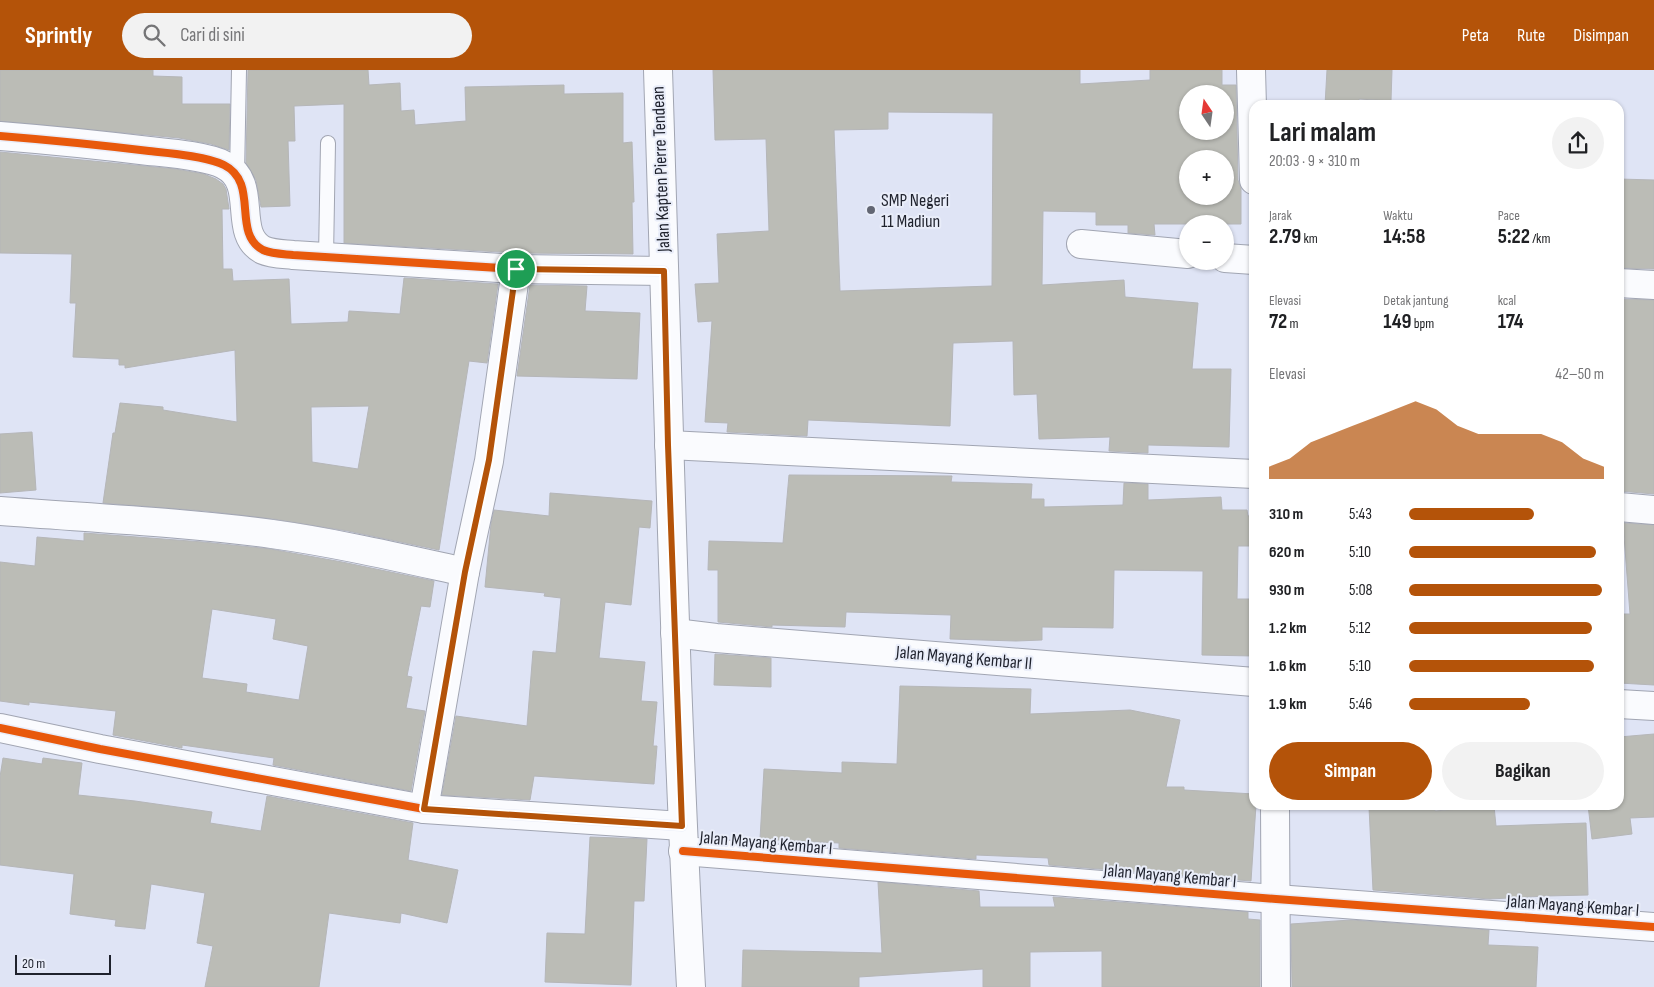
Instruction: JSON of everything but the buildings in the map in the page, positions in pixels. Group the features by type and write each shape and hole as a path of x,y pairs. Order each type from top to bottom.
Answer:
{"street":[{"name":"Jalan Kapten Pierre Tendean","path":"658,70 668,445 683,839 691,987"},
{"path":"1251,70 1252,100"},
{"path":"0,136 169,153 215,161 225,165 238,176 244,191 249,237 263,250 270,252 516,269 664,271"},
{"path":"1081,244 1179,253"},
{"path":"1234,259 1249,260"},
{"path":"424,809 465,572 489,460 516,269"},
{"path":"1624,283 1654,286"},
{"path":"668,445 1249,474"},
{"path":"1624,507 1654,510"},
{"path":"0,511 164,522 272,534 370,551 465,572"},
{"name":"Jalan Mayang Kembar II","path":"675,633 1249,682"},
{"path":"1624,704 1654,706"},
{"name":"Jalan Mayang Kembar I","path":"0,728 100,749 424,809 683,839 1276,899 1654,927"},
{"path":"1275,810 1276,987"}],"lane":[{"path":"238,70 238,176"},
{"path":"326,257 328,144"}],"cycle path":[{"path":"0,136 177,154 217,162 235,173 241,183 248,232 254,242 263,250 278,254 516,269 664,271"},
{"path":"0,728 100,749 424,809 682,826"},
{"path":"683,851 1276,899 1654,927"}],"place":[{"name":"SMP Negeri 11 Madiun","path":"871,210"}],"route":[{"path":"516,269 664,271 668,445 682,826 424,809 465,572 489,460 516,269"}]}
